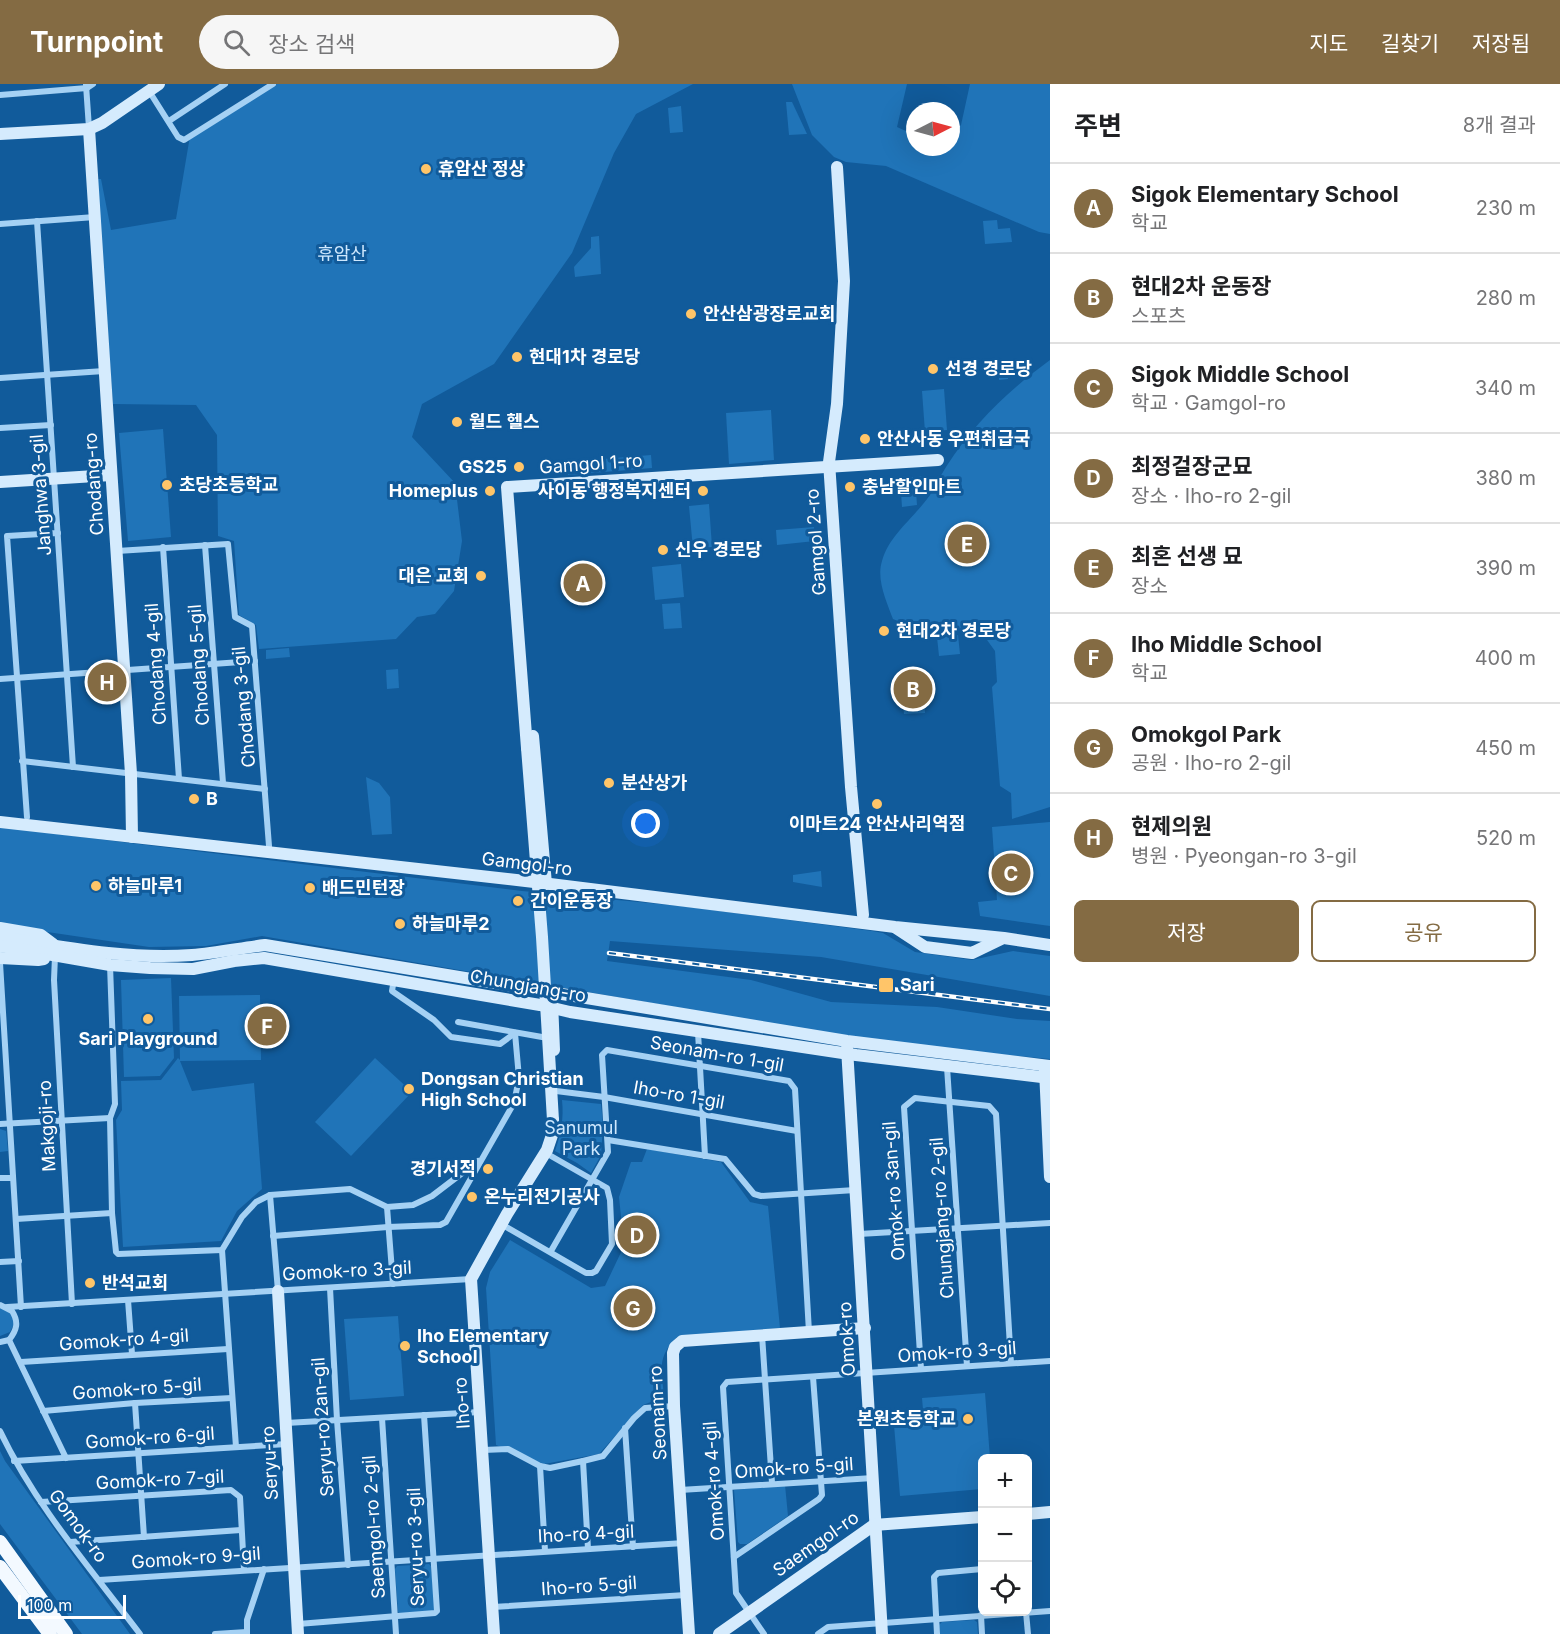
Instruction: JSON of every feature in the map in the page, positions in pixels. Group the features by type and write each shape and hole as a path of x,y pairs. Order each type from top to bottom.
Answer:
{"main road":[{"path":"0,1542 66,1634"},
{"path":"0,1567 50,1634"}],"street":[{"path":"32,84 32,92"},
{"path":"0,96 93,84"},
{"path":"169,121 225,84"},
{"path":"0,134 89,129 102,123 154,87 178,137 184,140 273,84"},
{"path":"87,86 89,129"},
{"name":"Chodang-ro","path":"89,129 125,670 132,834"},
{"name":"Gamgol 2-ro","path":"837,167 844,280 837,404 829,466 862,915"},
{"path":"0,224 96,217"},
{"name":"Janghwa 3-gil","path":"37,221 73,767"},
{"path":"0,378 105,371"},
{"path":"0,428 51,425"},
{"name":"Gamgol 1-ro","path":"504,1219 547,1150 552,1135 542,937 507,487 938,460"},
{"path":"0,482 111,475"},
{"path":"27,817 7,536 58,533"},
{"name":"Chodang 3-gil","path":"117,552 228,544 235,617 252,627 269,846"},
{"name":"Chodang 5-gil","path":"205,545 223,783"},
{"name":"Chodang 4-gil","path":"163,547 179,779"},
{"path":"518,650 515,671 540,881"},
{"path":"0,679 255,661"},
{"path":"22,761 265,789"},
{"name":"Gamgol-ro","path":"0,814 132,834 1050,937"},
{"name":"Gamgol-ro","path":"0,822 269,846 1050,945"},
{"path":"895,927 926,947 972,952 1004,938"},
{"path":"0,928 41,935 56,951 38,960 0,958"},
{"name":"Chungjang-ro","path":"0,937 110,965 193,969 264,958 547,1006 570,1012 698,1031 1047,1072"},
{"name":"Chungjang-ro","path":"0,946 56,951 191,955 265,945 573,996 947,1067 1047,1072"},
{"name":"Makgoji-ro","path":"56,951 54,981 72,1304"},
{"path":"0,963 21,1307"},
{"path":"110,965 116,1104 110,1118 112,1213 116,1252 118,1254 222,1250"},
{"path":"397,966 392,991 434,1020 451,1037 500,1044 515,1033"},
{"path":"504,1219 520,1204 557,1141 559,1125 546,992"},
{"path":"471,1279 504,1219 512,1193 546,1134 548,1119 543,1037 547,1006"},
{"path":"458,1022 543,1037"},
{"path":"698,1031 705,1156"},
{"path":"273,1236 440,1225 446,1222 514,1103 519,1078 515,1033"},
{"name":"Omok-ro","path":"847,1047 882,1628"},
{"name":"Seonam-ro 1-gil","path":"551,1251 608,1152 602,1055 607,1050 789,1081 795,1089 809,1332"},
{"name":"Chungjang-ro 2-gil","path":"947,1067 967,1366"},
{"path":"1047,1072 1050,1177"},
{"name":"Iho-ro 1-gil","path":"556,1091 604,1097 797,1131"},
{"name":"Omok-ro 3an-gil","path":"921,1369 904,1107 915,1098 988,1106 996,1114 1011,1363"},
{"path":"0,1124 110,1118"},
{"path":"608,1140 725,1159 754,1194 761,1196 856,1190"},
{"path":"504,1219 586,1272 592,1274 596,1271 612,1244 610,1200 607,1188 550,1156"},
{"path":"236,1447 222,1250 242,1216 256,1202 270,1195 350,1189 387,1207 414,1205 432,1196 481,1159"},
{"path":"0,1178 13,1178"},
{"path":"270,1195 278,1290"},
{"path":"387,1207 393,1284"},
{"path":"16,1219 112,1213"},
{"path":"859,1234 1050,1222"},
{"path":"0,1262 19,1262"},
{"name":"Gomok-ro 3-gil","path":"3,1306 21,1307 471,1279"},
{"name":"Iho-ro","path":"471,1279 494,1634"},
{"name":"Seryu-ro 2an-gil","path":"330,1288 348,1564"},
{"name":"Seryu-ro","path":"278,1290 298,1629"},
{"path":"128,1300 132,1354"},
{"path":"0,1341 9,1340 17,1322 12,1311 3,1306"},
{"name":"Seonam-ro","path":"689,1634 674,1406 673,1353 675,1347 682,1341 865,1328"},
{"path":"762,1335 772,1484"},
{"path":"9,1340 66,1458"},
{"name":"Gomok-ro 4-gil","path":"21,1362 228,1348"},
{"name":"Omok-ro 3-gil","path":"867,1373 1050,1361"},
{"name":"Omok-ro 4-gil","path":"764,1634 736,1593 723,1387 727,1382 867,1373"},
{"path":"734,1557 819,1500 822,1495 819,1480 813,1377"},
{"name":"Gomok-ro 5-gil","path":"44,1411 232,1398"},
{"path":"135,1403 144,1538"},
{"path":"483,1450 508,1449 540,1466 550,1468 583,1461 603,1456 625,1428 645,1408 674,1406"},
{"path":"286,1423 481,1412"},
{"name":"Seryu-ro 3-gil","path":"298,1629 437,1611 424,1415"},
{"name":"Saemgol-ro 2-gil","path":"382,1418 396,1634"},
{"path":"625,1428 633,1546"},
{"name":"Gomok-ro","path":"0,1431 14,1461 41,1502 140,1634"},
{"name":"Gomok-ro 6-gil","path":"14,1461 287,1444"},
{"path":"583,1461 588,1549"},
{"path":"540,1466 545,1551"},
{"name":"Omok-ro 5-gil","path":"680,1490 873,1478"},
{"name":"Gomok-ro 7-gil","path":"41,1502 231,1490 240,1497 244,1570"},
{"path":"1032,1514 1050,1512"},
{"name":"Saemgol-ro","path":"719,1634 874,1525 978,1517"},
{"path":"70,1542 241,1530"},
{"name":"Iho-ro 4-gil","path":"391,1561 684,1543"},
{"name":"Gomok-ro 9-gil","path":"99,1580 391,1561"},
{"path":"215,1634 247,1633 247,1620 264,1569"},
{"path":"937,1634 934,1577 938,1573 978,1569"},
{"name":"Iho-ro 5-gil","path":"493,1607 686,1595"},
{"path":"1032,1612 1050,1611"},
{"path":"818,1634 829,1630 882,1628 936,1618 981,1616 982,1634"},
{"path":"1026,1616 1028,1634"}],"green space":[{"name":"휴암산","path":"277,84 693,84 636,114 614,153 572,253 494,364 422,404 412,437 455,483 462,541 454,591 435,614 417,617 396,639 259,649 256,625 239,615 234,541 218,536 217,435 196,405 113,404 96,179 101,179 111,230 176,219 190,136"},
{"path":"792,84 907,84 897,127 906,131 906,156 960,156 960,126 970,84 1050,84 1050,234 1039,232 886,166 846,162 834,157 812,135"},
{"path":"786,102 792,102 807,134 789,135"},
{"path":"681,106 683,132 670,133 668,108"},
{"path":"997,220 998,229 1010,228 1012,242 985,244 983,221"},
{"path":"599,236 601,274 575,277 574,267 591,248 591,237"},
{"path":"1013,359 1014,368 1008,369 1008,379 999,380 998,361"},
{"path":"1050,360 1050,807 1012,819 1011,793 1000,786 992,687 997,682 995,651 982,633 959,629 916,629 893,619 880,576 882,561 890,543 930,495 968,436 1006,396"},
{"path":"944,389 947,430 925,432 922,391"},
{"path":"771,410 774,460 729,464 726,413"},
{"path":"163,429 171,537 128,541 119,433"},
{"path":"651,455 652,468 568,475 567,462"},
{"path":"926,476 927,491 916,492 917,505 902,507 900,478"},
{"path":"709,504 712,547 693,549 689,506"},
{"path":"814,527 815,541 777,545 776,530"},
{"path":"681,564 684,597 655,600 652,567"},
{"path":"680,603 682,628 664,629 662,604"},
{"path":"958,635 960,654 939,656 937,637"},
{"path":"289,648 290,657 266,659 266,650"},
{"path":"398,669 399,688 387,689 386,670"},
{"path":"922,679 925,713 904,714 901,680"},
{"path":"366,777 379,783 390,797 392,834 372,835"},
{"path":"1050,822 1050,926 980,916 978,902 997,900 992,827"},
{"path":"0,827 522,891 681,906 872,931 883,933 915,952 972,960 1013,951 1050,956 1050,996 821,957 610,941 607,961 751,980 831,1002 937,1007 1017,1019 1050,1021 1050,1059 890,1044 262,936 206,946 149,947 0,925"},
{"path":"821,871 822,887 793,882 793,875"},
{"name":"Sari Playground","path":"171,978 174,1058 160,1076 124,1077 121,980"},
{"path":"260,995 261,1060 180,1061 192,1091 254,1083 262,1189 237,1211 221,1241 123,1247 116,1120 122,1110 121,1081 161,1080 178,1058 180,1060 179,996"},
{"path":"375,1058 412,1092 351,1156 315,1122"},
{"name":"Sanumul Park","path":"562,1100 601,1104 603,1125 601,1155 591,1173 555,1151 562,1126"},
{"path":"0,1129 6,1131 8,1151 0,1152"},
{"path":"647,1149 721,1162 750,1202 768,1206 780,1328 677,1337 670,1344 663,1358 664,1397 643,1405 599,1454 544,1464 496,1445 486,1288 490,1272 510,1240 591,1288 605,1286 624,1246 619,1197 631,1162 642,1162"},
{"path":"0,1307 12,1314 14,1324 10,1332 0,1336"},
{"path":"398,1316 404,1396 350,1400 344,1319"},
{"path":"985,1393 990,1454 978,1454 978,1489 900,1496 894,1425 924,1422 922,1398"},
{"path":"0,1451 130,1634 82,1634 0,1524"},
{"path":"785,1485 788,1516 747,1544 740,1544 734,1490"},
{"path":"429,1564 435,1609 432,1612 401,1614 398,1612 395,1569 397,1566"},
{"path":"974,1620 977,1622 978,1634 940,1634 939,1625 942,1622"}],"railway":[{"path":"609,953 1050,1009"}],"place":[{"name":"휴암산 정상","path":"426,169"},
{"name":"안산삼광장로교회","path":"691,314"},
{"name":"현대1차 경로당","path":"517,357"},
{"name":"선경 경로당","path":"933,369"},
{"name":"월드 헬스","path":"457,422"},
{"name":"안산사동 우편취급국","path":"865,439"},
{"name":"GS25","path":"519,467"},
{"name":"초당초등학교","path":"167,485"},
{"name":"충남할인마트","path":"850,487"},
{"name":"Homeplus","path":"490,491"},
{"name":"사이동 행정복지센터","path":"703,491"},
{"name":"최혼 선생 묘","path":"967,544"},
{"name":"신우 경로당","path":"663,550"},
{"name":"대은 교회","path":"481,576"},
{"name":"Sigok Elementary School","path":"583,583"},
{"name":"현대2차 경로당","path":"884,631"},
{"name":"현제의원","path":"107,682"},
{"name":"현대2차 운동장","path":"913,689"},
{"name":"분산상가","path":"609,783"},
{"name":"B","path":"194,799"},
{"name":"이마트24 안산사리역점","path":"877,804"},
{"name":"Sigok Middle School","path":"1011,873"},
{"name":"하늘마루1","path":"96,886"},
{"name":"배드민턴장","path":"310,888"},
{"name":"간이운동장","path":"518,901"},
{"name":"하늘마루2","path":"400,924"},
{"name":"Sari","path":"886,985"},
{"name":"Sari Playground","path":"148,1019"},
{"name":"Iho Middle School","path":"267,1026"},
{"name":"Dongsan Christian High School","path":"409,1089"},
{"name":"경기서적","path":"488,1169"},
{"name":"온누리전기공사","path":"472,1197"},
{"name":"최정걸장군묘","path":"637,1235"},
{"name":"반석교회","path":"90,1283"},
{"name":"Omokgol Park","path":"633,1308"},
{"name":"Iho Elementary School","path":"405,1346"},
{"name":"본원초등학교","path":"968,1419"}]}
